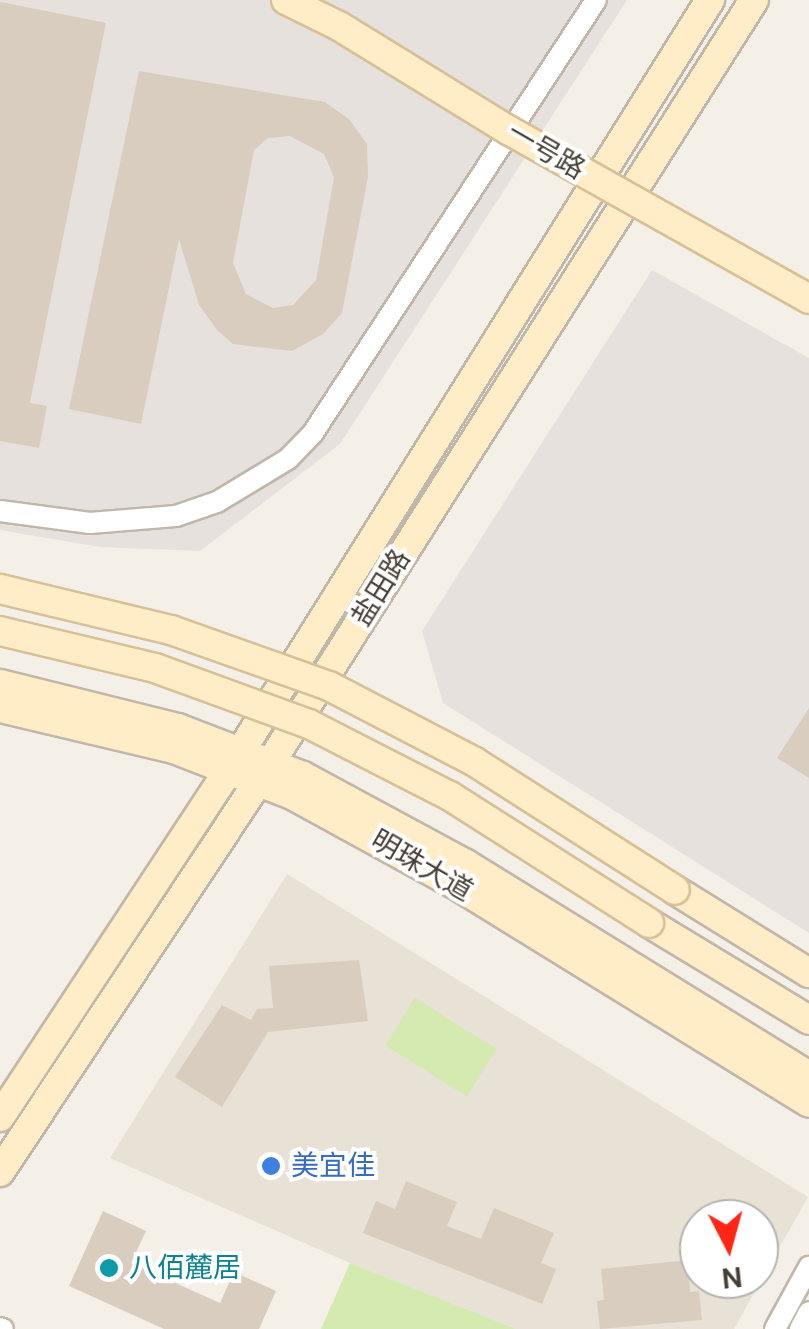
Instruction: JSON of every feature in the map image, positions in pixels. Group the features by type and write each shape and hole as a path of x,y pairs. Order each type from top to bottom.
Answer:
{"street":[{"name":"一号路","path":"286,0 339,26 510,131 809,298"},
{"path":"0,511 90,523 176,516 252,484 288,458 313,433 596,0"},
{"name":"盐田路","path":"0,1118 235,760 710,0"},
{"name":"盐田路","path":"0,1172 265,771 754,0"},
{"path":"0,589 171,630 329,686 474,762 809,972"},
{"path":"0,631 156,668 309,724 450,796 809,1020"},
{"name":"明珠大道","path":"0,684 115,709 265,771 466,864 809,1076"},
{"name":"明珠大道","path":"0,708 235,760"},
{"name":"明珠大道","path":"265,771 809,1102"},
{"path":"775,1329 809,1267"},
{"path":"800,1329 809,1312"}],"shaded area":[{"path":"0,0 627,0 340,444 200,551 100,547 0,530"},
{"path":"652,270 809,358 809,933 443,703 422,631"},
{"path":"287,874 808,1197 779,1249 779,1199 679,1199 679,1299 751,1299 734,1329 516,1329 350,1263 110,1158"}],"green space":[{"path":"415,998 496,1049 467,1096 385,1045"},
{"path":"350,1263 516,1329 321,1329"}],"building":[{"path":"0,2 106,23 30,403 47,406 39,448 0,441"},
{"path":"139,71 325,102 349,119 367,144 368,177 342,313 323,334 292,351 233,344 199,305 179,239 141,424 69,409","holes":["290,136 324,154 334,177 316,280 293,305 273,308 246,294 233,263 254,150 268,138"]},
{"path":"809,708 809,778 777,758"},
{"path":"359,960 368,1021 268,1032 222,1107 175,1077 222,1005 251,1020 257,1009 273,1008 269,966"},
{"path":"406,1181 457,1202 447,1226 481,1239 494,1208 554,1233 541,1263 556,1269 542,1304 363,1233 376,1201 395,1209"},
{"name":"八佰麓居","path":"103,1211 146,1231 131,1263 220,1303 234,1272 276,1291 259,1329 164,1329 69,1286"},
{"path":"679,1261 679,1299 700,1299 702,1320 600,1329 597,1301 604,1300 601,1269"}],"place":[{"name":"美宜佳","path":"271,1166"},
{"name":"八佰麓居","path":"109,1268"}]}
